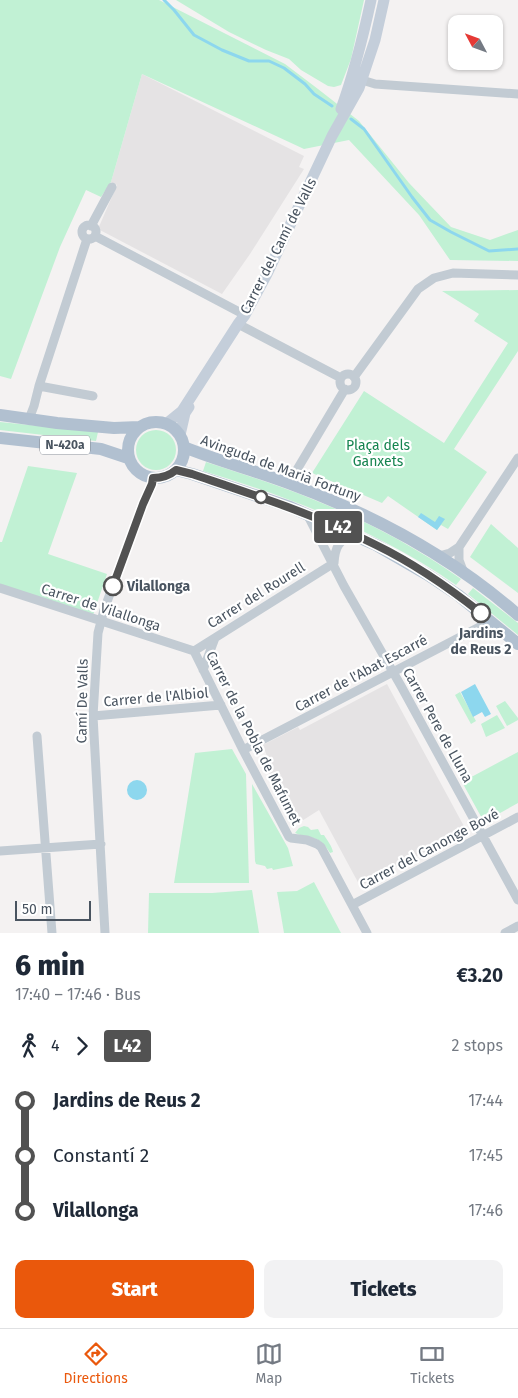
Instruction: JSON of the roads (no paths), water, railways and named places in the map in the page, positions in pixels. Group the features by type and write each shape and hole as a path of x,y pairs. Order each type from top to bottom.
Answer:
{"main road":[{"path":"362,80 356,74 365,43 372,0"},
{"name":"Carrer del Camí de Valls","path":"332,136 349,86 372,0"},
{"name":"Carrer del Camí de Valls","path":"180,435 184,412 242,322 267,274 332,136 362,80 375,40 384,0"},
{"name":"Carrer del Camí de Valls","path":"166,424 184,412"},
{"name":"N-420a","path":"0,415 114,428 139,427 152,422 166,424"},
{"path":"153,478 170,475 181,462 184,448 180,435 166,424"},
{"path":"128,458 128,443 134,431 139,427"},
{"name":"N-420a","path":"0,438 101,449 128,458 137,472 153,478"},
{"name":"Avinguda de Marià Fortuny","path":"184,448 289,483 372,518 439,556 518,614"},
{"path":"176,470 259,496 352,533 402,559 458,595 518,644"}],"street":[{"path":"362,80 375,84 518,94"},
{"path":"112,186 91,226 86,226 82,234 341,378"},
{"path":"29,419 91,238"},
{"path":"354,377 418,289 434,278 453,273 518,275"},
{"path":"341,378 347,374 354,377"},
{"path":"345,389 350,389 354,386 356,381 354,377"},
{"path":"341,378 340,383 345,389"},
{"path":"39,386 93,396"},
{"path":"289,483 345,389"},
{"path":"439,556 459,547 518,458"},
{"name":"Camí De Valls","path":"105,933 93,716 95,664 101,621 153,478"},
{"name":"Carrer Pere de Lluna","path":"307,514 313,528 334,563 344,586 393,671 518,900"},
{"path":"334,563 335,550 342,540 352,533"},
{"path":"459,547 464,573"},
{"name":"Carrer del Rourell","path":"194,651 334,563"},
{"name":"Carrer de Vilallonga","path":"0,588 194,651"},
{"name":"Carrer de l'Abat Escarré","path":"243,750 491,621"},
{"path":"203,670 215,638"},
{"name":"Carrer de la Pobla de Mafumet","path":"194,651 289,837 312,842 321,848 352,905"},
{"name":"Carrer de l'Albiol","path":"93,716 221,705"},
{"path":"37,736 52,933"},
{"name":"Carrer del Canonge Bové","path":"352,905 518,818"},
{"path":"0,851 101,844"},
{"path":"352,905 367,933"},
{"path":"505,933 518,926"}],"water":[{"path":"421,513 435,522 439,516 445,519 437,530 418,517"},
{"path":"475,684 491,714 485,717 482,712 473,717 461,692"},
{"path":"137,780 144,783 147,790 144,797 137,800 130,797 127,790 130,783"}],"waterway":[{"path":"164,0 194,35 222,50 249,61 269,61 284,68 305,84 314,94 332,106"},
{"path":"351,119 364,129 430,220 489,251 518,249"}],"place":[{"name":"Vilallonga","path":"113,586"},
{"name":"Jardins de Reus 2","path":"481,613"}],"park label":[{"name":"Plaça dels Ganxets","path":"378,454"}]}
